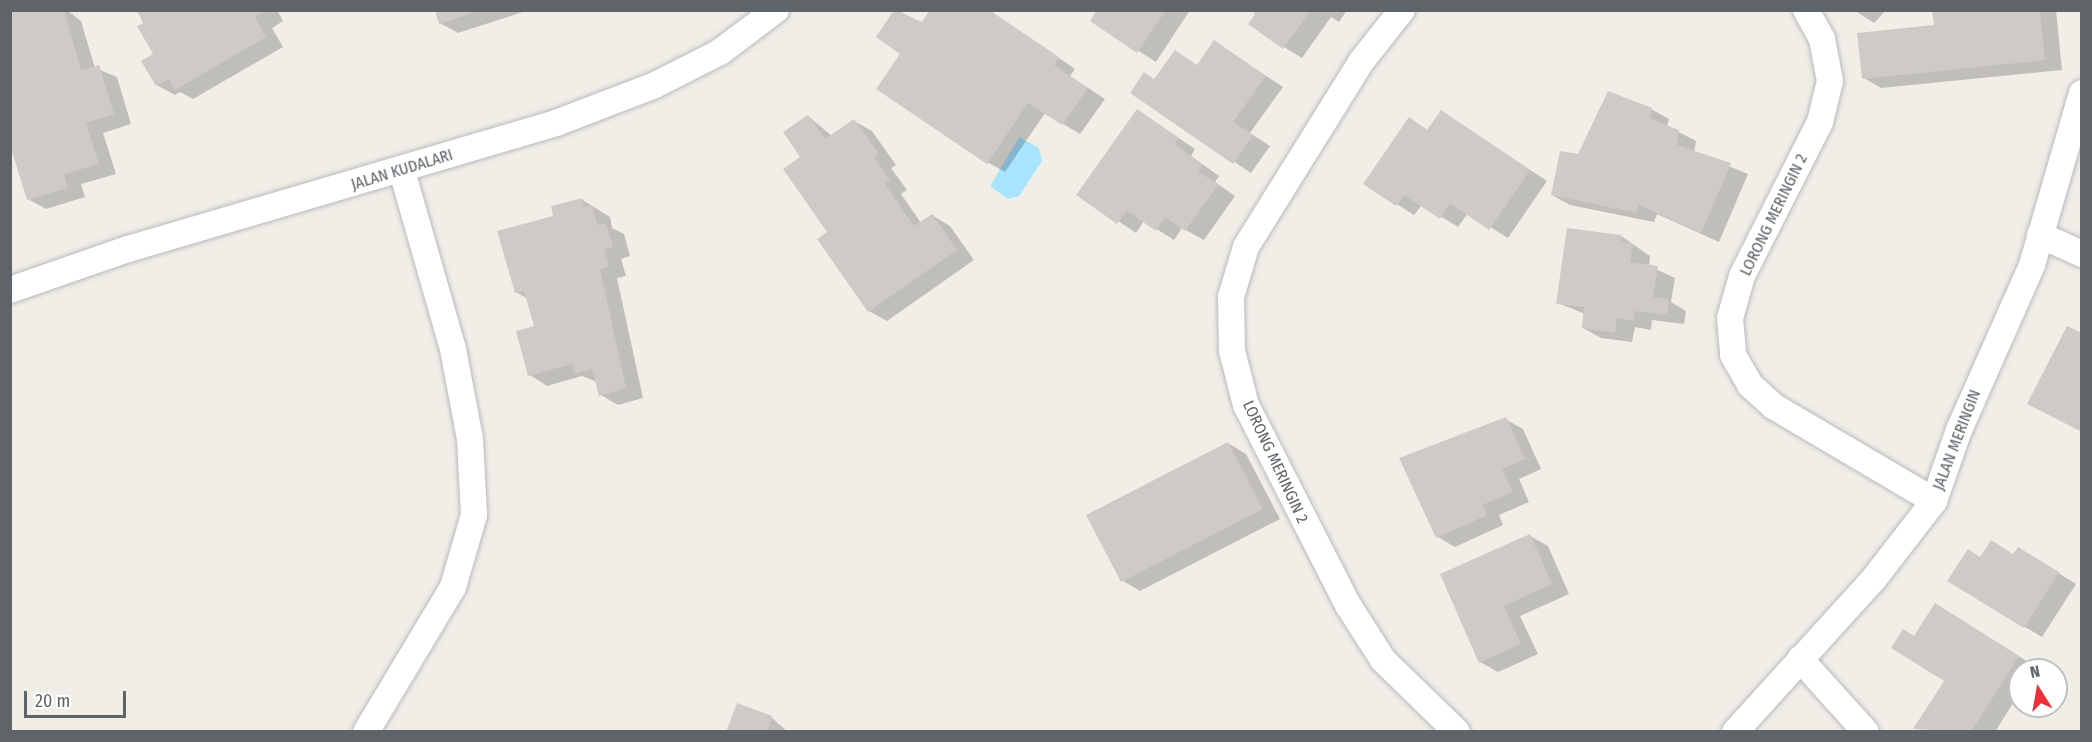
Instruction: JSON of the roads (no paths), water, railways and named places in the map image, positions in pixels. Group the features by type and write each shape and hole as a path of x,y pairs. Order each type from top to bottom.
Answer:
{"street":[{"name":"JALAN KUDALARI","path":"10,290 128,249 402,171 655,85 720,52 776,10"},
{"name":"LORONG MERINGIN 2","path":"1402,10 1361,62 1246,247 1231,297 1232,351 1246,405 1348,605 1383,660 1456,732"},
{"name":"LORONG MERINGIN 2","path":"1806,10 1822,39 1830,81 1820,122 1742,276 1730,318 1733,355 1750,384 1773,406 1934,501"},
{"name":"JALAN MERINGIN","path":"1735,732 1873,580 1934,501 2040,235 2082,93"},
{"path":"366,732 453,587 474,514 470,439 453,348 402,171"},
{"path":"2040,235 2082,254"},
{"path":"1800,659 1866,732"}],"water":[{"path":"1019,137 1039,148 1042,161 1019,196 1008,199 990,186"}]}
